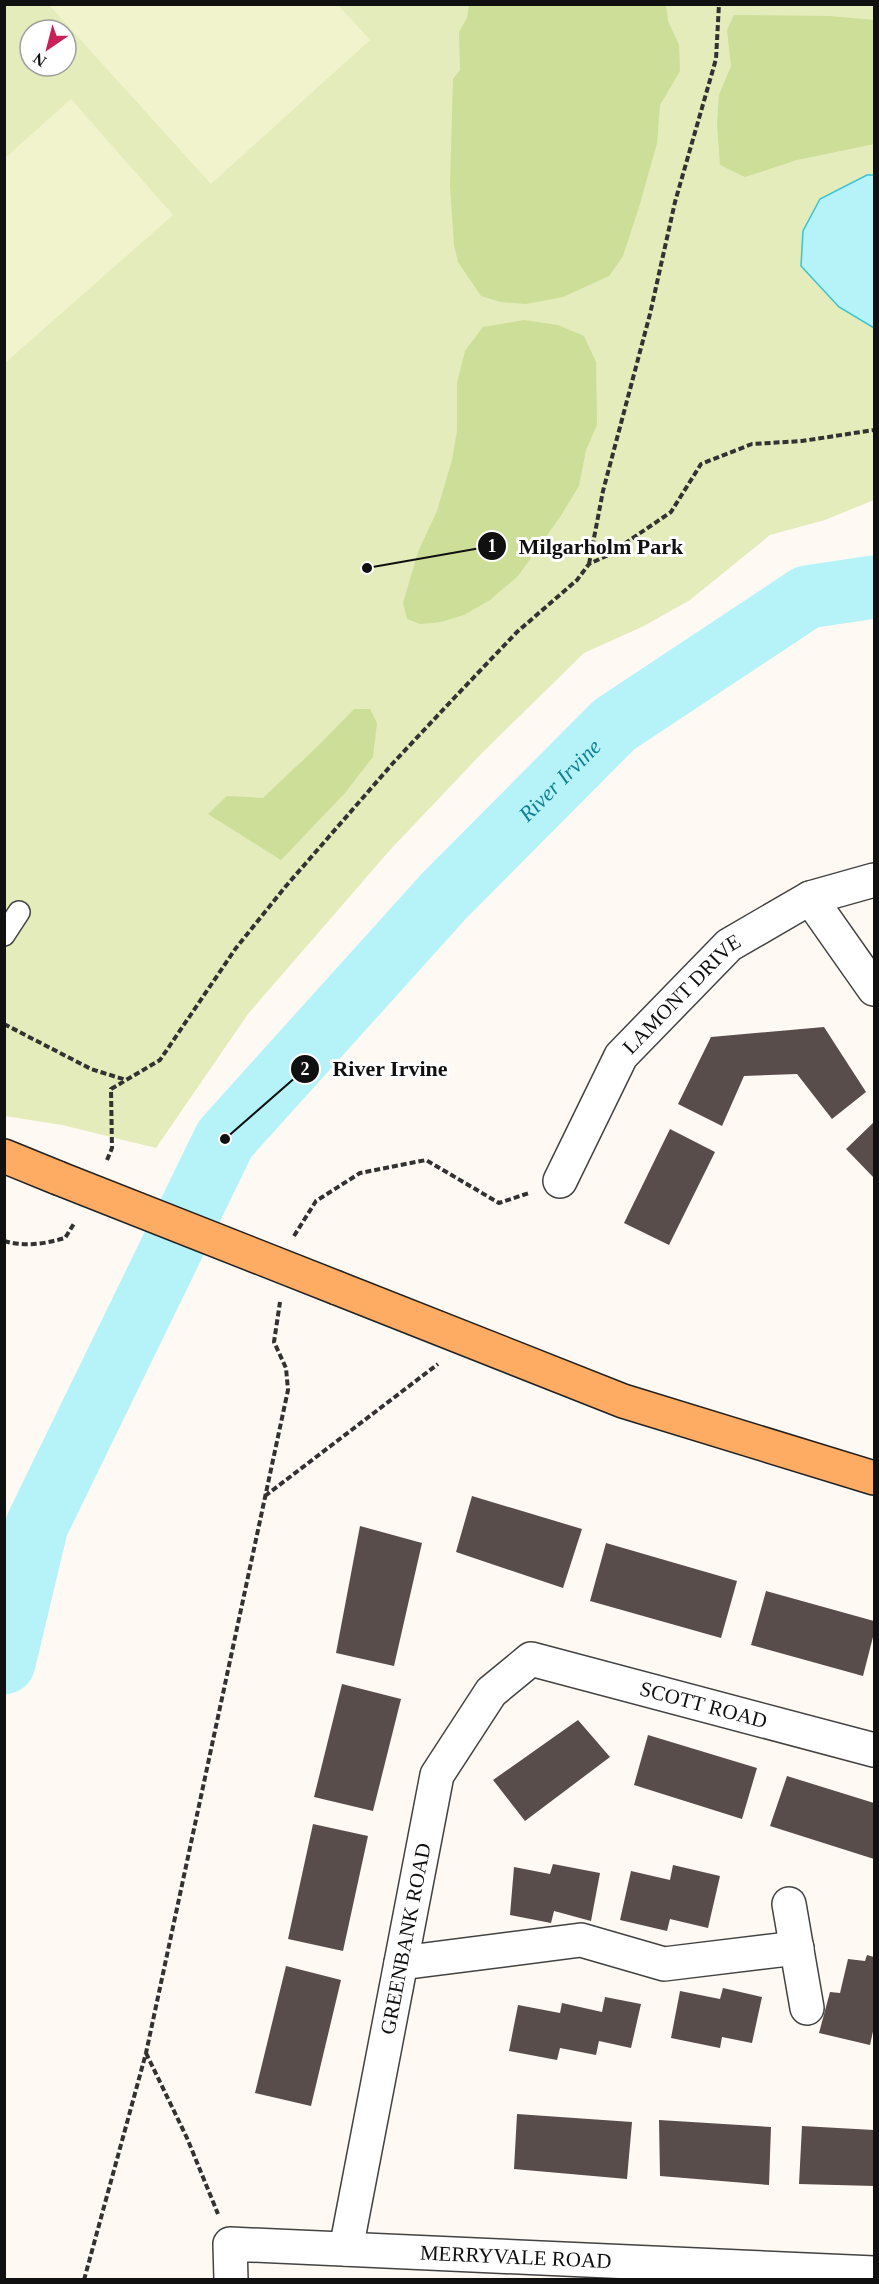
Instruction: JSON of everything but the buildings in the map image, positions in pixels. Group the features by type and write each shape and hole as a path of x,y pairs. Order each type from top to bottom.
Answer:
{"main road":[{"path":"4,1156 623,1401 874,1478"}],"street":[{"name":"LAMONT DRIVE","path":"560,1181 621,1056 729,945 810,898 874,880"},
{"path":"810,898 874,989"},
{"name":"SCOTT ROAD","path":"531,1659 874,1750"},
{"name":"GREENBANK ROAD","path":"346,2249 437,1775 491,1692 531,1659"},
{"path":"789,1904 807,2008"},
{"path":"401,1963 581,1940 664,1964 797,1948"},
{"path":"230,2244 231,2280"},
{"name":"MERRYVALE ROAD","path":"230,2244 874,2273"}],"lane":[{"path":"4,935 19,912"}],"path":[{"path":"104,1167 111,1148 111,1089 160,1060 236,948 286,886 394,762 517,632 577,580 589,564 603,491 651,314 675,202 716,59 719,4"},
{"path":"589,564 608,555 671,512 701,464 752,444 802,441 874,430"},
{"path":"4,1024 91,1069 126,1080"},
{"path":"291,1240 316,1201 360,1173 426,1160 499,1203 560,1181"},
{"path":"4,1241 16,1245 44,1244 65,1238 76,1221"},
{"path":"84,2280 146,2053 288,1390 286,1368 274,1342 282,1294"},
{"path":"265,1497 470,1340"},
{"path":"146,2053 187,2138 230,2244"}],"green space":[{"path":"4,5 874,5 874,500 825,520 770,535 690,600 644,626 584,653 483,752 390,850 248,1014 156,1148 62,1125 5,1116"},
{"path":"49,5 338,5 370,40 211,184 78,37 78,18 61,18"},
{"path":"469,5 666,5 668,21 679,45 680,71 660,105 657,143 623,256 609,276 563,297 526,304 501,302 481,296 458,262 454,245 450,186 453,79 460,70 459,32 467,18"},
{"path":"734,15 829,16 874,20 874,144 797,160 745,177 720,165 717,124 719,95 731,66 727,30"},
{"path":"71,99 173,215 5,363 5,158"},
{"path":"524,320 558,325 584,336 596,362 597,425 586,450 579,486 518,576 490,600 464,615 441,622 420,624 407,619 403,603 418,552 437,511 452,460 457,431 457,383 465,351 483,327"},
{"path":"354,709 370,709 377,723 373,757 344,794 281,860 208,814 227,796 263,798"}],"water":[{"path":"867,175 874,175 874,328 839,307 801,266 803,231 820,199"}],"waterway":[{"name":"River Irvine","path":"4,1663 37,1525 225,1139 444,896 614,725 807,597 874,587"}],"place":[{"name":"Milgarholm Park","path":"367,568"},
{"name":"River Irvine","path":"225,1139"}]}
